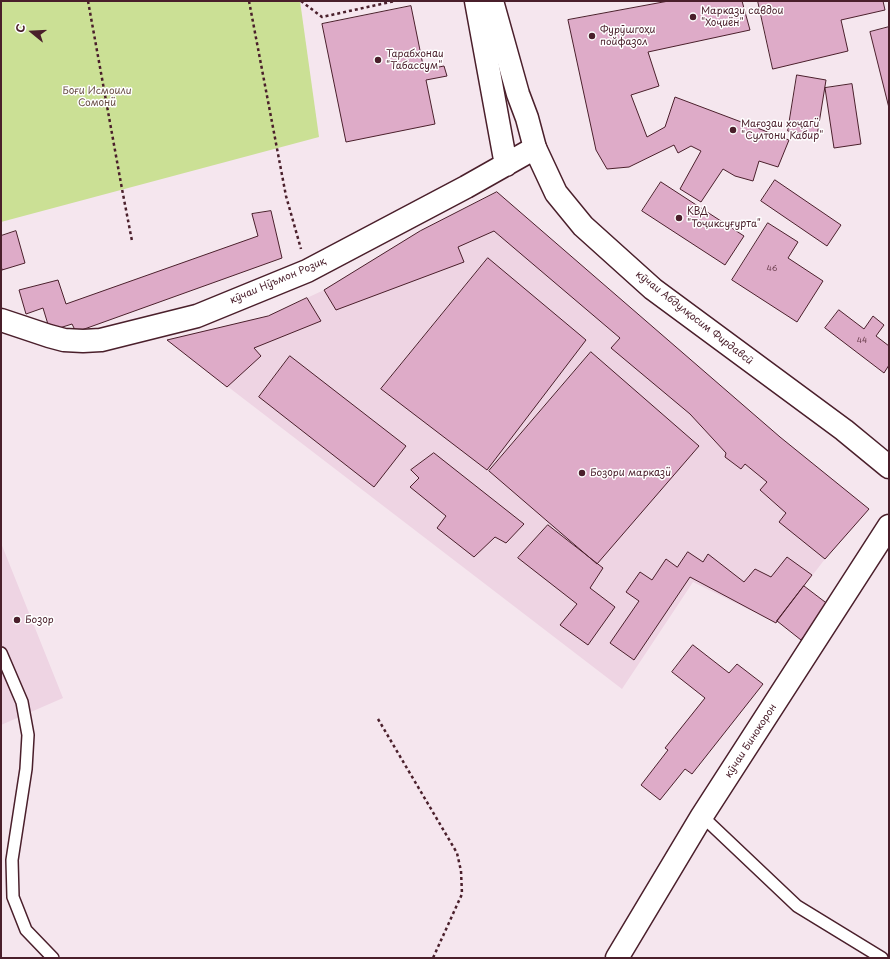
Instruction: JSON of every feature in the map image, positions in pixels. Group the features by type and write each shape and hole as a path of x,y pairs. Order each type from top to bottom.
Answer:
{"street":[{"name":"кӯчаи Абдулқосим Фирдавсӣ","path":"492,2 535,148 556,193 583,226 653,289 844,430 889,467"},
{"path":"492,2 506,165"},
{"name":"кӯчаи Нӯъмон Розиқ","path":"1,320 64,340 83,341 101,340 197,316 307,271 535,148"},
{"name":"кӯчаи Бинокорон","path":"617,958 702,816 889,526"}],"lane":[{"path":"1,653 22,702 28,735 26,769 12,860 13,897 26,930 53,958"},
{"path":"702,816 797,906 882,958"}],"path":[{"path":"88,1 132,241"},
{"path":"248,1 286,196 307,271"},
{"path":"301,1 322,17 395,1"},
{"path":"378,719 457,853 461,871 462,894 433,958"}],"shaded area":[{"name":"Бозори марказӣ","path":"497,192 780,437 869,509 825,559 776,623 693,582 622,689 167,340 268,316 324,290 420,231"},
{"name":"Бозор","path":"1,543 63,698 1,725"}],"green space":[{"name":"Боғи Исмоили Сомонӣ","path":"1,1 300,1 319,137 1,222"}],"building":[{"path":"669,1 742,1 750,30 648,52 659,86 631,95 647,137 665,127 675,97 789,140 778,167 759,161 753,181 735,176 723,169 701,202 680,189 701,151 691,146 678,153 674,145 629,167 607,169 596,150 568,20"},
{"path":"758,1 883,1 885,10 841,20 848,51 773,69"},
{"path":"411,6 424,70 444,66 447,76 426,80 435,124 346,142 322,24"},
{"path":"889,27 889,108 870,32"},
{"path":"797,75 826,80 817,136 788,131"},
{"path":"852,84 861,144 834,148 825,88"},
{"path":"775,180 841,225 827,246 761,201"},
{"path":"661,182 744,236 725,265 642,211"},
{"path":"497,192 780,437 869,509 825,559 779,522 786,513 760,490 767,482 745,464 741,469 725,457 726,453 690,414 611,348 620,338 494,231 458,247 464,262 336,310 324,290 420,231"},
{"path":"271,211 282,258 76,332 72,324 50,331 43,308 26,314 19,290 58,280 66,304 258,236 252,214"},
{"path":"768,223 798,242 788,258 823,281 797,322 732,280"},
{"path":"16,231 25,263 2,270 1,236"},
{"path":"488,258 586,340 487,470 381,389"},
{"path":"307,298 321,321 254,348 261,356 227,387 167,340 268,316"},
{"path":"839,310 864,329 873,316 884,325 876,336 889,346 889,365 884,373 825,328"},
{"path":"591,352 699,446 597,564 489,471"},
{"path":"290,356 406,446 374,487 259,397"},
{"path":"434,453 524,524 506,543 495,537 474,557 437,528 446,516 410,487 419,478 411,470"},
{"path":"548,525 603,568 590,588 615,607 588,645 560,625 577,604 518,558"},
{"path":"688,552 703,562 708,554 744,582 755,569 771,577 787,557 812,575 776,623 690,577 634,660 610,643 639,601 626,592 640,572 652,580 666,559 677,567"},
{"path":"804,586 829,605 801,640 777,621"},
{"path":"693,645 729,673 737,664 763,684 692,774 685,769 660,800 641,785 668,750 665,748 705,698 672,672"}],"place":[{"name":"Маркази савдои \"Хоҷиён\"","path":"693,17"},
{"name":"Фурӯшгоҳи пойфазол","path":"592,36"},
{"name":"Тарабхонаи \"Табассум\"","path":"378,60"},
{"name":"Мағозаи хоҷагӣ \"Султони Кабир\"","path":"733,130"},
{"name":"КВД \"Тоҷиксуғурта\"","path":"679,218"},
{"name":"Бозори марказӣ","path":"582,473"},
{"name":"Бозор","path":"17,620"}]}
